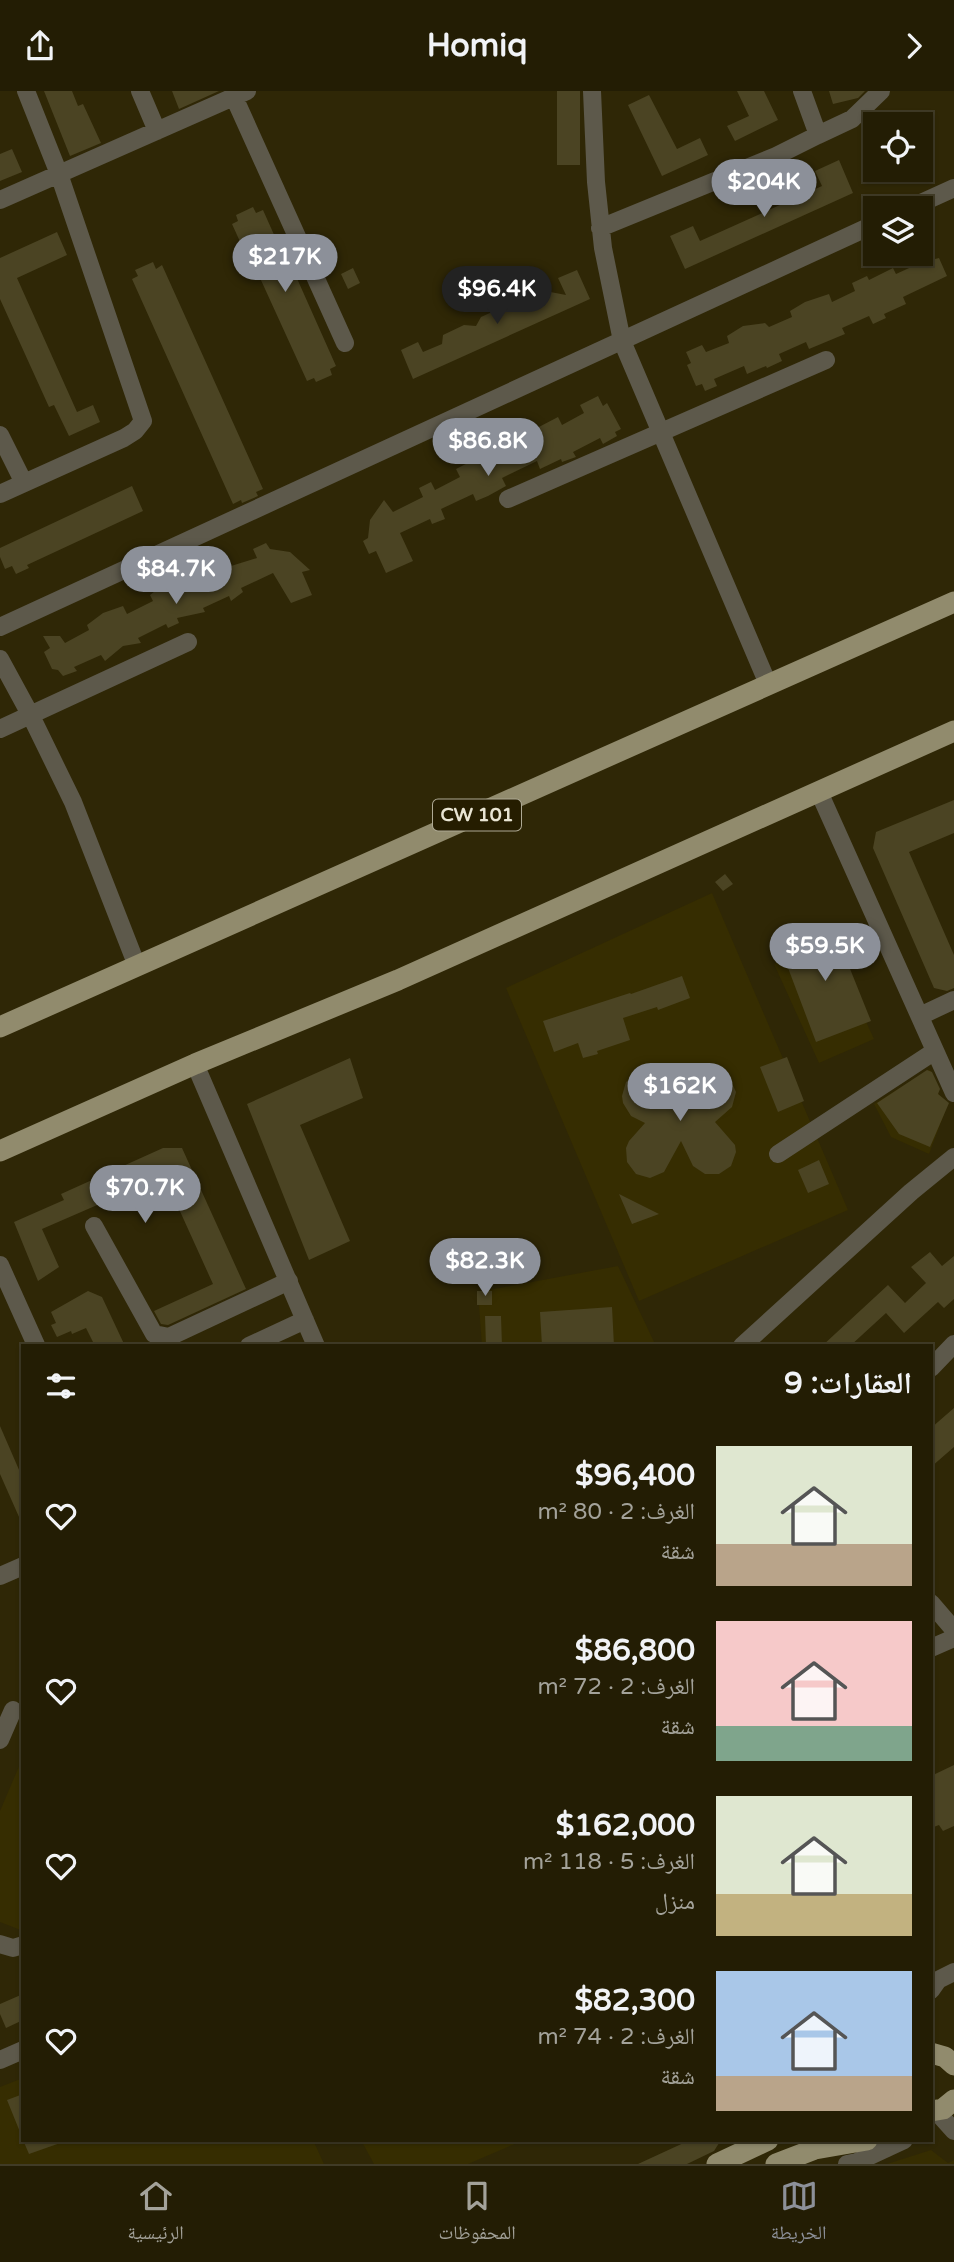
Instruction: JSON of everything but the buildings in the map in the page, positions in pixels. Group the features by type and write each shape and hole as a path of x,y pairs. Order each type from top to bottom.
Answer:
{"main road":[{"name":"CW 101","path":"0,1027 954,603"},
{"path":"0,1151 398,980 954,731"},
{"path":"717,2164 764,2142"},
{"path":"776,2164 812,2145 845,2142"}],"street":[{"path":"0,494 124,438 135,431 143,421 60,174 26,91"},
{"path":"140,91 157,131"},
{"path":"592,91 600,227 622,341 768,684"},
{"path":"802,91 818,135"},
{"path":"600,227 776,156 852,119 881,91"},
{"path":"0,201 241,94 345,342"},
{"path":"933,198 954,188"},
{"path":"0,627 863,230"},
{"path":"508,499 826,360"},
{"path":"0,435 24,483"},
{"path":"0,729 188,642"},
{"path":"0,659 73,802 137,967"},
{"path":"819,792 954,1093"},
{"path":"920,1017 954,1000"},
{"path":"778,1154 935,1051"},
{"path":"195,1065 315,1344"},
{"path":"744,1344 911,1192 954,1157"},
{"path":"94,1226 154,1334 161,1336 169,1337 289,1281"},
{"path":"0,1265 8,1301 35,1344"},
{"path":"253,1344 305,1320"},
{"path":"933,1366 954,1345"},
{"path":"0,1576 21,1567"},
{"path":"933,1605 954,1630"},
{"path":"933,1647 954,1638"},
{"path":"0,1740 12,1709"},
{"path":"0,1944 13,1948 21,1946"},
{"path":"933,1988 939,1980 954,1972"},
{"path":"0,2060 21,2051"},
{"path":"812,2145 835,2162 846,2164 866,2159 900,2142"}],"shaded area":[{"path":"712,893 848,1210 639,1301 506,988"},
{"path":"828,939 874,1039 819,1063 774,964"},
{"path":"930,1069 945,1112 929,1154 891,1137 874,1104"},
{"path":"618,1266 655,1344 482,1344 478,1292"},
{"path":"21,1762 21,1930 0,1922 0,1811"},
{"path":"21,2079 21,2142 314,2142 324,2164 0,2164 0,2087"},
{"path":"362,2142 519,2142 468,2164 374,2164"},
{"path":"931,2150 948,2163 954,2160 954,2164 887,2164"}]}
